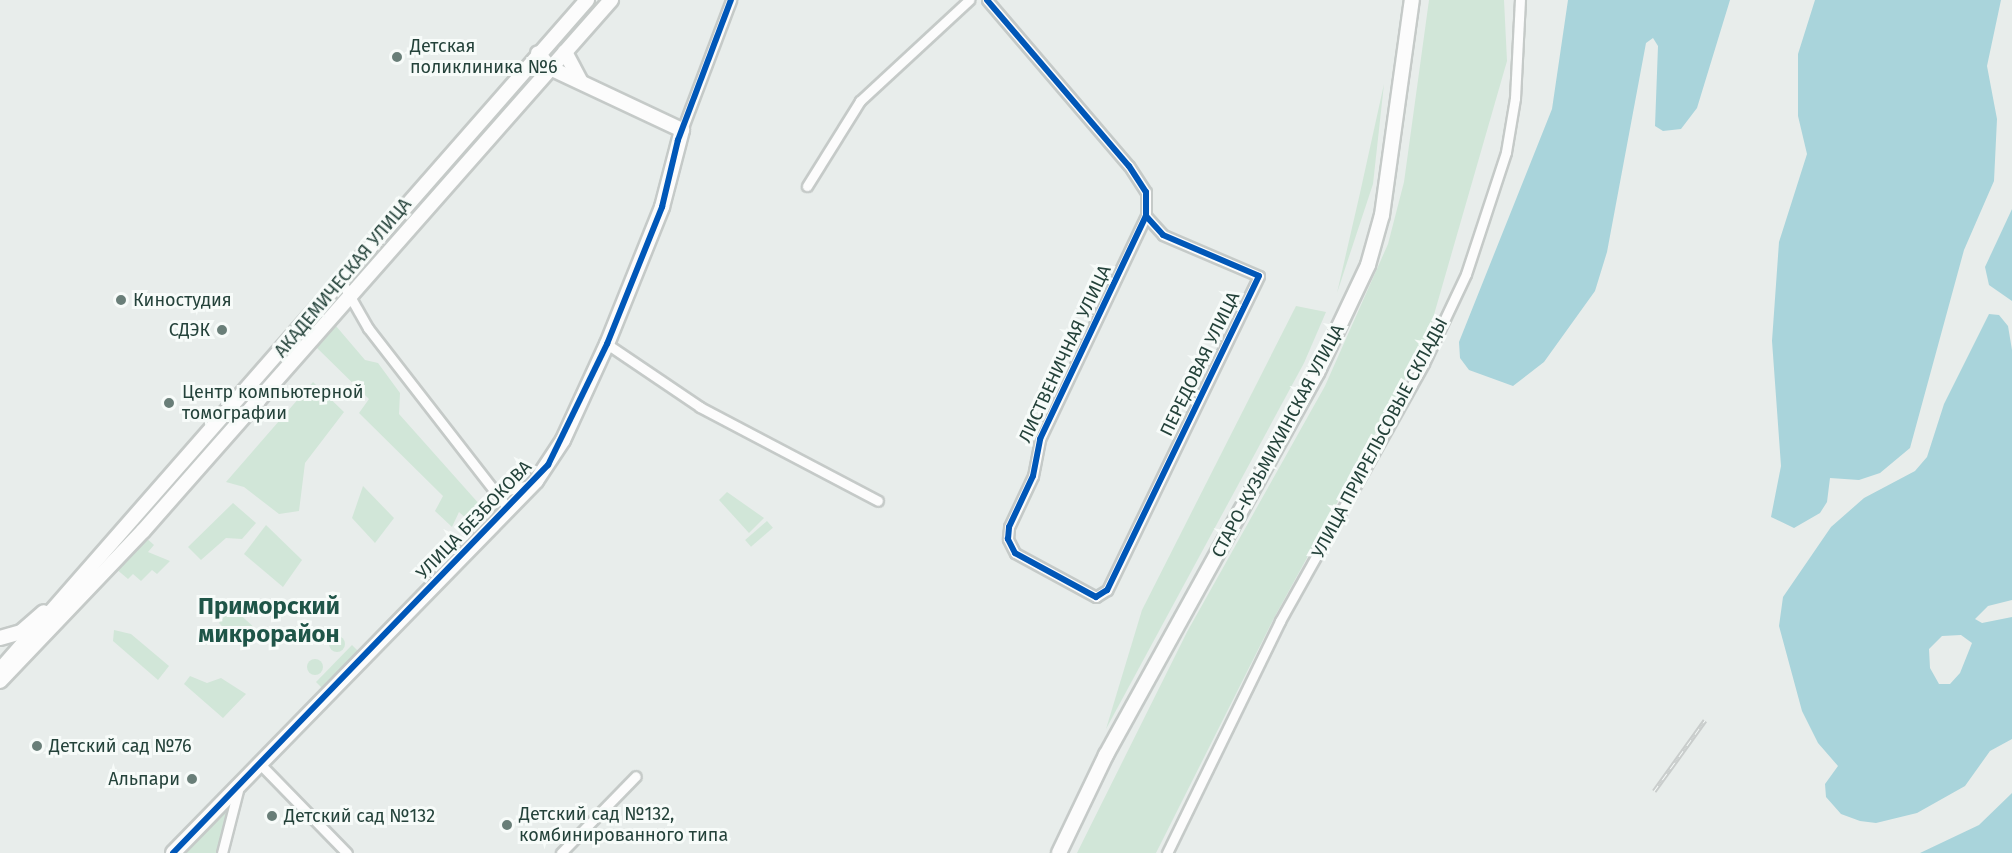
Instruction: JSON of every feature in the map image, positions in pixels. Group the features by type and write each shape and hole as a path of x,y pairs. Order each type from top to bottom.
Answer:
{"main road":[{"name":"АКАДЕМИЧЕСКАЯ УЛИЦА","path":"3,670 340,279 587,0"},
{"path":"3,670 346,297 611,0"},
{"name":"СТАРО-КУЗЬМИХИНСКАЯ УЛИЦА","path":"1059,853 1106,755 1317,373 1368,265 1382,215 1412,0"},
{"path":"565,52 580,80"},
{"path":"538,53 550,68 580,80 682,130"},
{"path":"513,81 525,97"},
{"name":"УЛИЦА БЕЗБОКОВА","path":"173,853 238,790 507,507 536,481 562,440 607,344 662,207 682,130"},
{"path":"0,638 21,632 83,579"}],"street":[{"name":"УЛИЦА БЕЗБОКОВА","path":"682,130 731,0"},
{"path":"807,186 860,101 969,0"},
{"path":"987,0 1138,178 1146,192 1146,216"},
{"name":"УЛИЦА ПРИРЕЛЬСОВЫЕ СКЛАДЫ","path":"1167,853 1280,621 1424,363 1466,274 1506,152 1515,98 1520,0"},
{"name":"ЛИСТВЕНИЧНАЯ УЛИЦА","path":"1096,597 1015,553 1008,539 1033,476 1040,439 1146,216"},
{"name":"ПЕРЕДОВАЯ УЛИЦА","path":"1096,597 1107,590 1259,276 1163,235 1146,216"},
{"path":"340,279 346,297 507,507"},
{"path":"607,344 700,407 878,501"},
{"path":"495,493 536,481"},
{"path":"261,765 347,853"},
{"path":"561,853 636,776"},
{"name":"УЛИЦА БЕЗБОКОВА","path":"222,853 238,790"}],"green space":[{"path":"1429,0 1504,0 1507,61 1427,339 1274,618 1156,853 1077,853 1187,632 1325,386 1388,244 1404,182"},
{"path":"1384,84 1373,184 1337,293 1360,193"},
{"path":"1296,306 1326,312 1304,363 1106,729 1142,610"},
{"path":"336,326 365,360 378,363 400,393 399,414 489,515 476,527 459,512 452,527 435,511 443,496 359,413 369,399 316,347 317,335"},
{"path":"313,382 344,412 305,463 299,511 279,514 244,487 226,482"},
{"path":"363,486 394,518 375,543 352,518"},
{"path":"727,492 764,518 749,533 719,500"},
{"path":"233,503 256,523 242,539 226,538 201,560 188,547"},
{"path":"767,521 773,528 751,547 745,540"},
{"path":"266,525 302,560 283,587 244,554"},
{"path":"143,535 154,545 148,552 170,561 157,574 152,570 141,581 133,574 128,579 115,568"},
{"path":"232,607 259,632 244,650 219,623"},
{"path":"114,630 131,634 169,666 158,680 113,641"},
{"path":"334,636 340,636 345,644 343,650 334,652 329,647 329,641"},
{"path":"352,645 358,651 323,689 316,682"},
{"path":"312,659 318,659 323,667 321,673 312,675 307,670 307,664"},
{"path":"190,676 207,683 221,678 246,694 223,718 184,684"},
{"path":"238,790 222,853 173,853"}],"water":[{"path":"1568,0 1730,0 1697,108 1681,129 1663,131 1655,126 1658,46 1653,38 1646,43 1607,252 1595,291 1544,362 1513,386 1469,370 1460,358 1459,342 1552,109"},
{"path":"1815,0 2001,0 1987,66 1997,119 1994,181 1964,250 1910,448 1880,473 1859,480 1830,478 1827,502 1820,513 1794,528 1771,517 1781,466 1772,341 1779,242 1807,154 1798,116 1798,54"},
{"path":"2012,209 2012,301 1989,285 1985,267"},
{"path":"1989,314 1999,315 2008,326 2012,350 2012,600 1988,606 1975,619 1982,623 2012,617 2012,739 1990,751 1965,786 1917,813 1876,823 1860,821 1841,814 1826,797 1825,784 1838,766 1818,743 1802,711 1779,626 1783,597 1831,527 1864,498 1915,471 1927,457 1944,404","holes":["1961,635 1972,643 1960,673 1950,684 1939,684 1930,668 1929,649 1942,636"]},
{"path":"2012,793 2012,853 1920,853 1979,825"}],"railway":[{"path":"1654,791 1705,720"}],"cycle path":[{"path":"173,853 548,465 607,344 662,207 678,140 731,0"},
{"path":"987,0 1129,166 1146,192 1146,216 1163,235 1259,276 1107,590 1096,597 1015,553 1008,539 1009,527 1033,476 1040,439 1146,216"}],"place":[{"name":"Детская поликлиника №6","path":"397,57"},
{"name":"Киностудия","path":"121,300"},
{"name":"СДЭК","path":"222,330"},
{"name":"Центр компьютерной томографии","path":"169,403"},
{"name":"Детский сад №76","path":"37,746"},
{"name":"Альпари","path":"192,779"},
{"name":"Детский сад №132","path":"272,816"},
{"name":"Детский сад №132, комбинированного типа","path":"507,825"}],"district":[{"name":"Приморский микрорайон","path":"269,621"}]}
